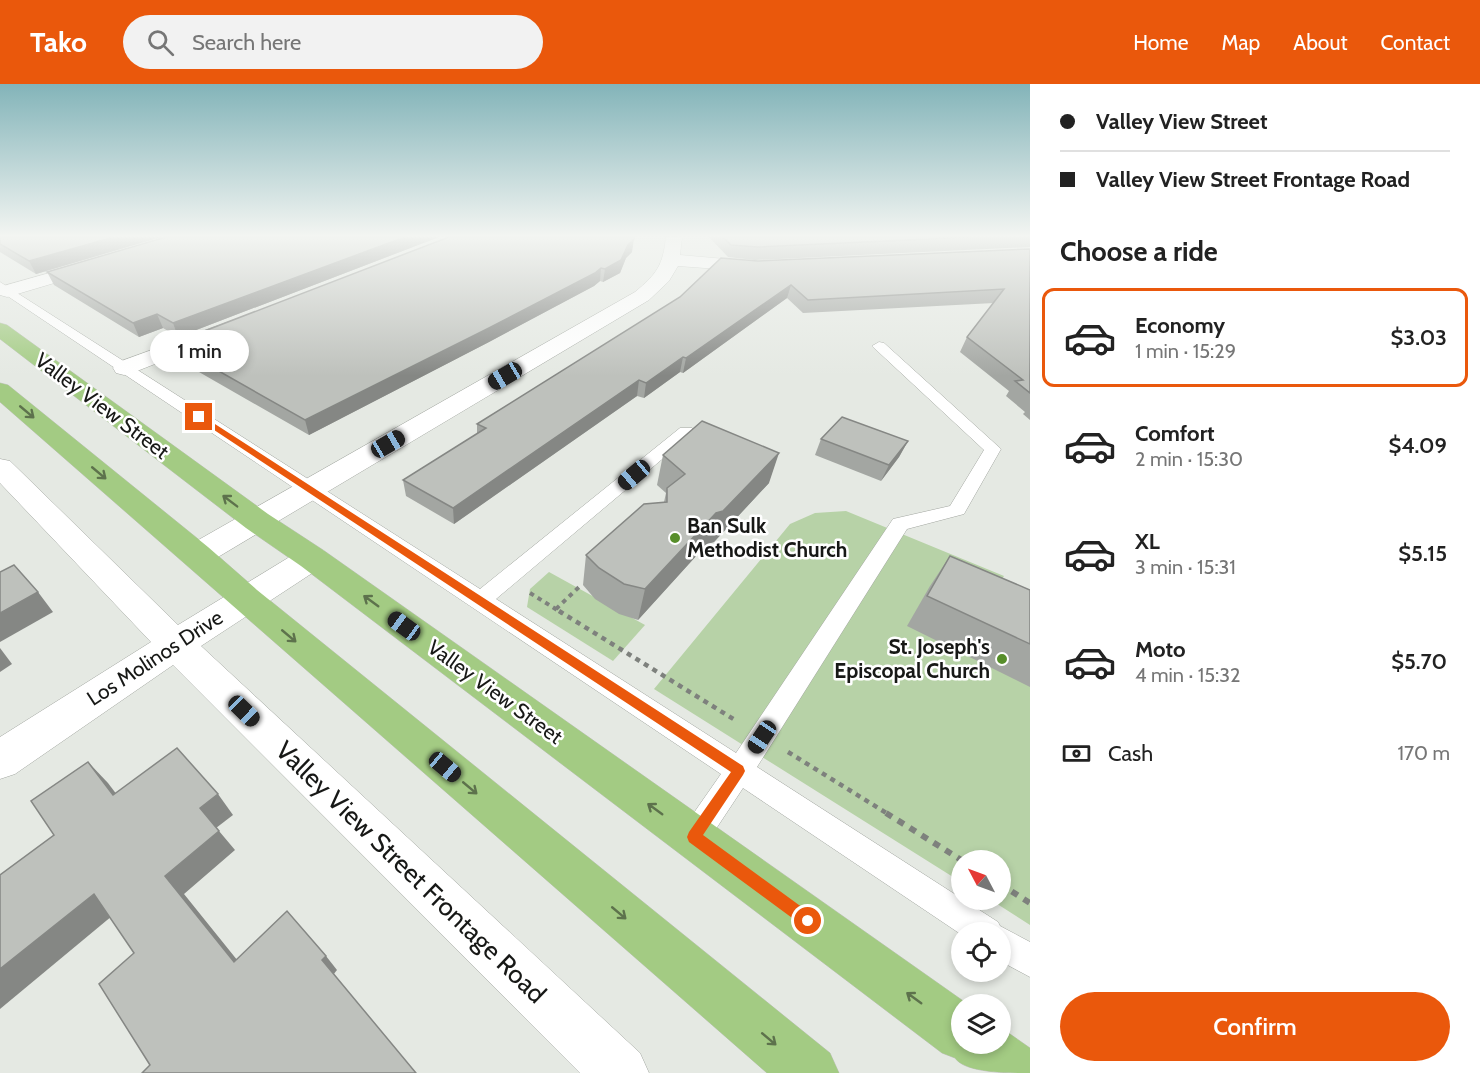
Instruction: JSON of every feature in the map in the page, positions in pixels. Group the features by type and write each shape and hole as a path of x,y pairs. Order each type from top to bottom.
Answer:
{"main road":[{"name":"Valley View Street","path":"0,329 257,521 312,558 951,1025"},
{"path":"0,390 197,555 245,599 810,1073"},
{"path":"991,1054 1017,1073"}],"street":[{"path":"4,288 23,283"},
{"path":"197,555 642,296 657,283"},
{"path":"124,369 255,318"},
{"name":"Valley View Street Frontage Road","path":"0,466 176,645 620,1073"},
{"name":"Los Molinos Drive","path":"0,759 245,599 312,558"}],"lane":[{"path":"4,288 124,369 970,922"},
{"path":"694,837 762,737 900,524 957,510 993,448 879,346"},
{"path":"480,601 686,431"},
{"path":"1011,949 1030,962"}],"path":[{"path":"556,609 579,587"},
{"path":"529,592 951,854"},
{"path":"1011,891 1030,903"}],"green space":[{"path":"846,511 1004,576 982,610 1030,632 1030,925 1007,910 1011,910 1011,850 951,850 951,876 654,689 790,524 815,513"},
{"path":"549,572 645,625 613,661 527,607 530,589"}],"building":[{"path":"66,283 280,283 173,323 157,314 133,323"},
{"path":"329,283 575,283 305,420 194,357 217,348 194,335"},
{"path":"695,283 1030,283 1030,393 1015,381 1023,380 967,337 1004,289 808,300 791,285 646,383 639,380 453,508 403,480 486,428 477,424 680,297"},
{"path":"842,417 908,441 889,465 821,439"},
{"path":"702,421 779,453 723,511 716,513 645,589 624,584 599,568 586,555 644,504 667,502 667,488 685,474 663,455"},
{"path":"950,556 1030,590 1030,644 927,596"},
{"path":"14,565 38,592 0,613 0,572"},
{"path":"177,748 218,794 200,808 219,831 165,876 234,962 287,911 326,956 322,960 416,1073 142,1073 150,1065 99,984 134,953 94,894 0,969 0,875 54,835 31,801 88,762 113,795"}],"place":[{"name":"Ban Sulk Methodist Church","path":"675,538"},
{"name":"St. Joseph's Episcopal Church","path":"1002,659"}],"route":[{"path":"199,417 739,771 694,837 808,921"}]}
